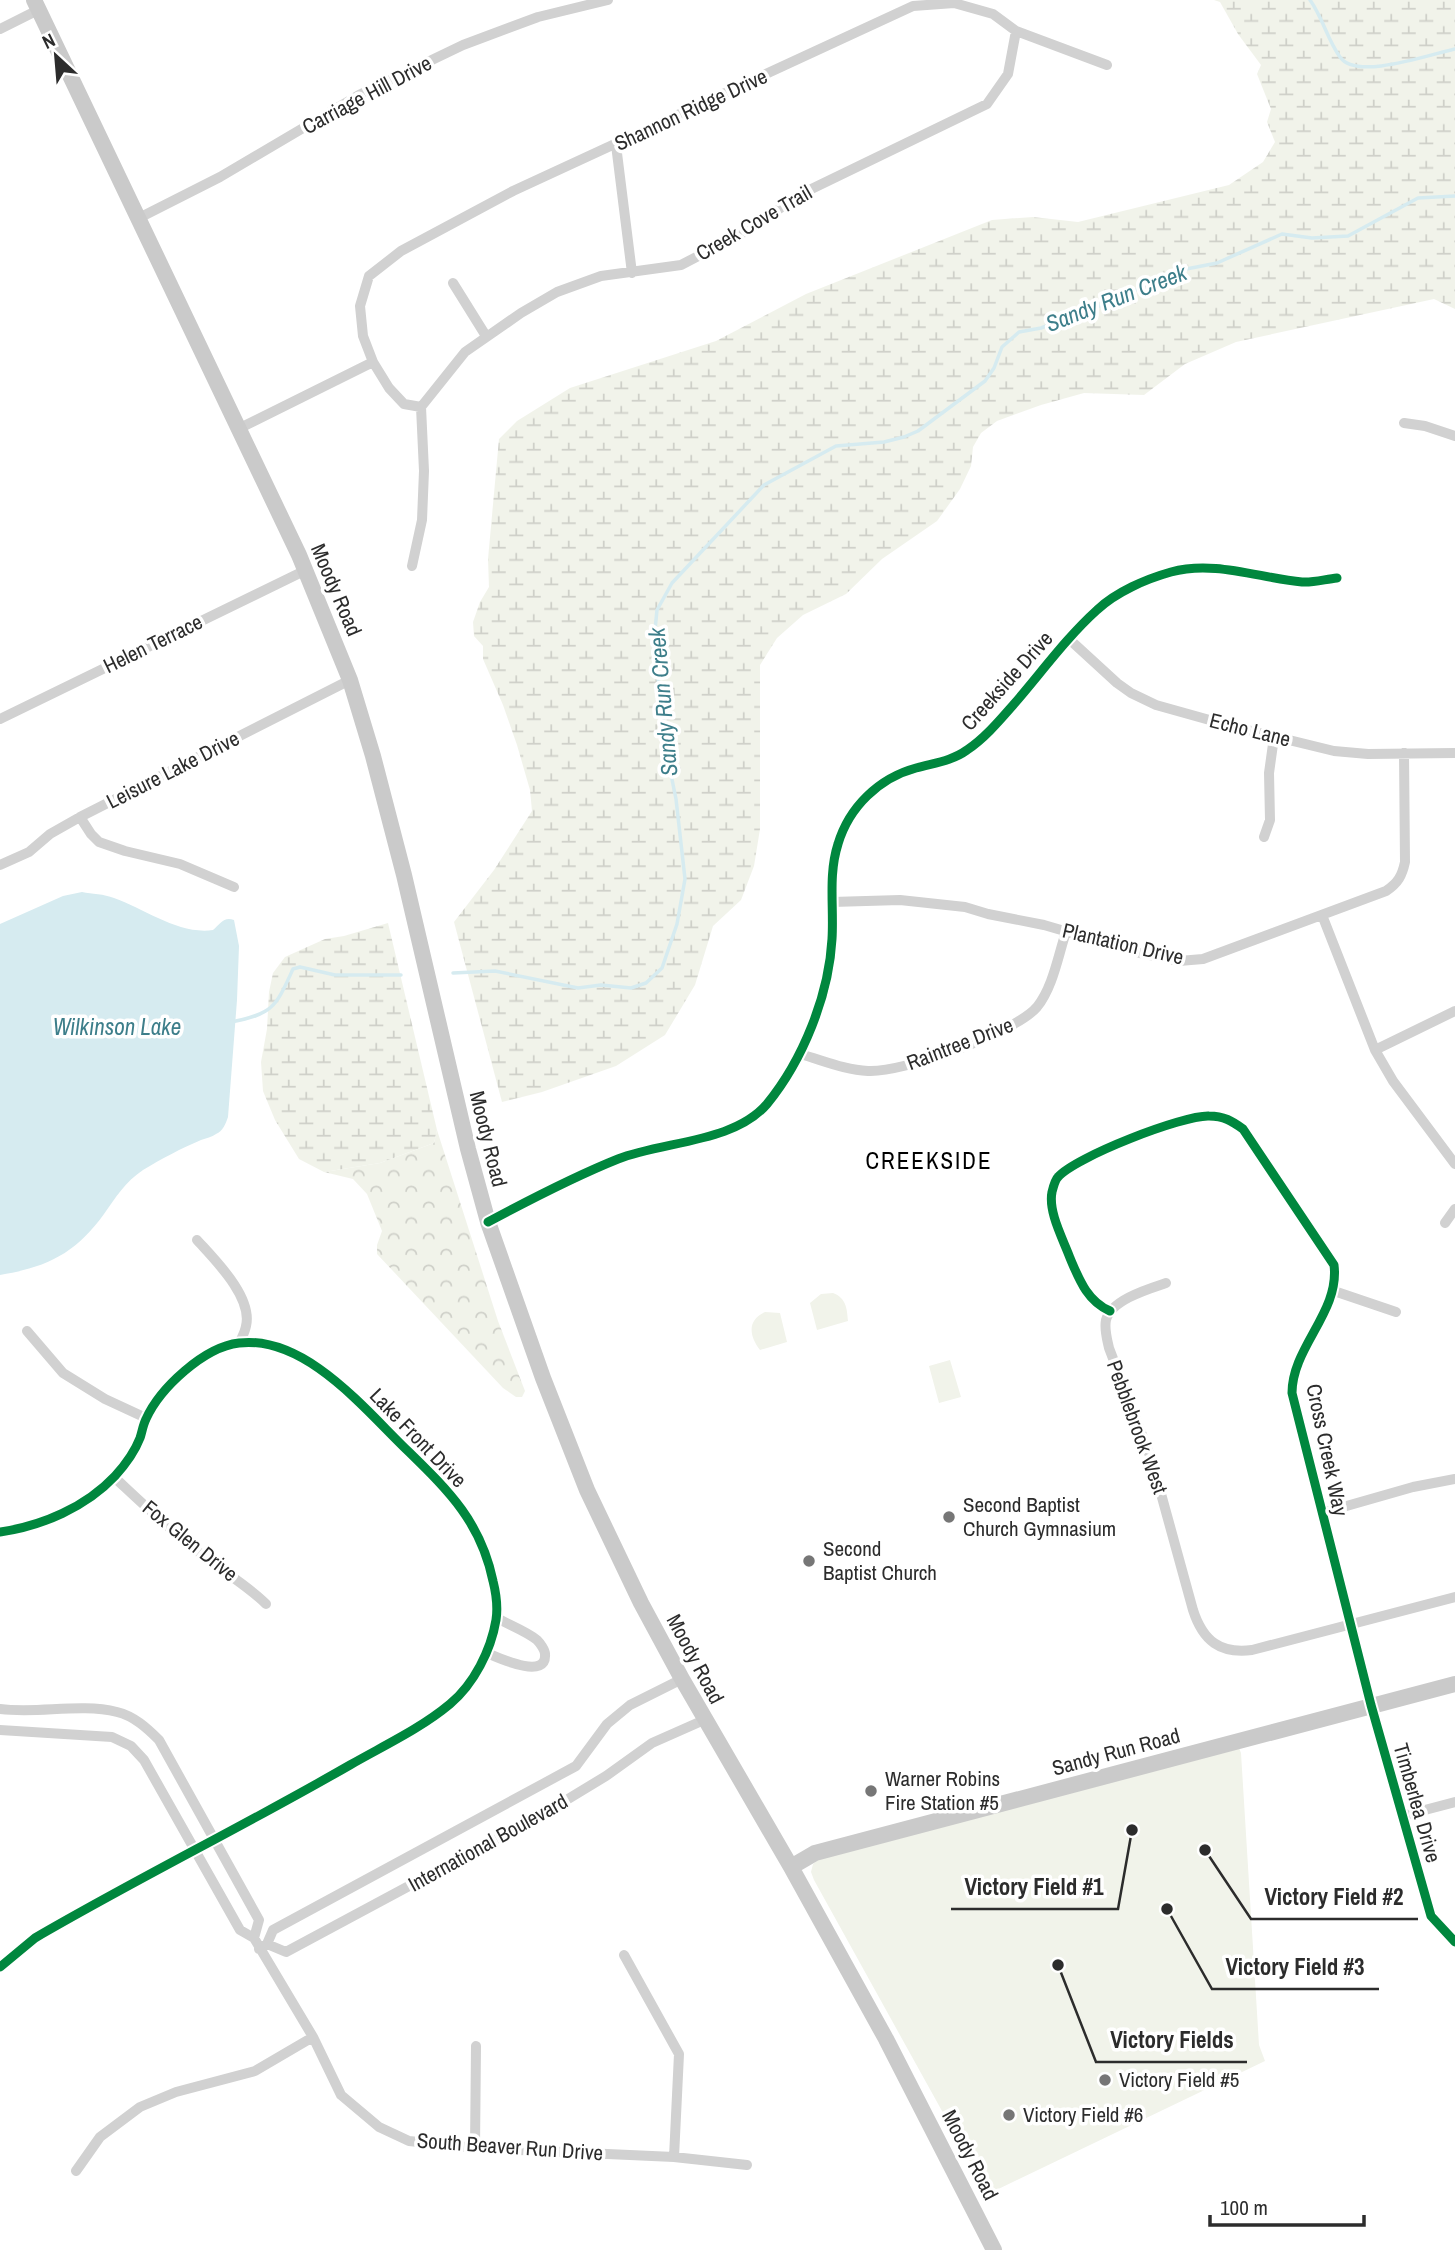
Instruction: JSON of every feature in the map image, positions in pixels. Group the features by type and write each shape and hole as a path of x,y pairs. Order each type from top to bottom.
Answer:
{"main road":[{"name":"Moody Road","path":"36,5 240,428 306,570 350,680 404,875 468,1149 488,1222 543,1378 587,1490 641,1604 704,1720 791,1867 925,2113 994,2250"},
{"name":"Sandy Run Road","path":"791,1867 815,1853 1455,1684"}],"street":[{"name":"Carriage Hill Drive","path":"139,218 220,177 359,95 463,45 538,18 608,0"},
{"name":"Shannon Ridge Drive","path":"421,407 404,404 389,388 373,362 363,336 360,306 369,276 401,251 502,197 913,6 954,3 993,14 1016,31 1107,65"},
{"path":"0,29 36,5"},
{"name":"Creek Cove Trail","path":"421,407 466,352 486,336 557,292 601,276 681,265 752,228 799,195 987,104 1008,74 1016,31"},
{"path":"616,145 632,273"},
{"path":"453,283 486,336"},
{"path":"240,428 373,362"},
{"path":"412,566 422,520 424,471 421,407"},
{"path":"1404,423 1425,426 1455,436"},
{"name":"Creekside Drive","path":"488,1222 546,1190 621,1158 727,1130 757,1114 767,1104 800,1054 828,977 832,939 832,868 838,842 850,817 863,800 894,776 966,751 996,725 1099,608 1134,586 1172,572 1194,568 1305,582 1337,578"},
{"name":"Helen Terrace","path":"0,719 306,570"},
{"name":"Echo Lane","path":"1069,639 1131,694 1156,705 1334,751 1368,754 1455,753"},
{"name":"Leisure Lake Drive","path":"0,864 29,852 50,834 80,817 350,680"},
{"path":"1264,837 1270,820 1269,773 1275,737"},
{"name":"Plantation Drive","path":"832,902 876,900 945,904 1066,932 1140,953 1191,961 1386,891 1396,884 1402,875 1405,862 1404,753"},
{"path":"80,817 90,834 99,842 180,864 234,887"},
{"path":"1322,915 1375,1050 1393,1081 1455,1164"},
{"name":"Raintree Drive","path":"800,1054 846,1068 889,1070 1007,1028 1024,1018 1041,1002 1066,932"},
{"path":"1375,1050 1455,1011"},
{"path":"1166,1283 1130,1296 1110,1311 1100,1307 1082,1285 1056,1219 1051,1200 1052,1190 1058,1177 1083,1159 1145,1134 1198,1116 1211,1115 1227,1118 1243,1129 1329,1254 1336,1275 1334,1291 1396,1312"},
{"path":"1445,1223 1455,1209"},
{"path":"0,1532 21,1529 68,1511 114,1477 139,1440 146,1418 179,1374 200,1358 240,1342 247,1324 238,1290 197,1240"},
{"name":"Cross Creek Way","path":"1334,1291 1292,1380 1296,1408 1371,1705"},
{"name":"Pebblebrook West","path":"1110,1311 1105,1330 1109,1348 1152,1461 1198,1625 1207,1637 1228,1650 1239,1651 1455,1597"},
{"path":"27,1331 63,1373 105,1399 146,1418"},
{"name":"Lake Front Drive","path":"0,1967 35,1938 408,1733 451,1704 467,1686 487,1653 497,1618 496,1594 491,1568 480,1537 464,1510 348,1392 317,1365 272,1346 240,1342"},
{"name":"Fox Glen Drive","path":"114,1477 161,1522 205,1558 252,1590 266,1604"},
{"path":"1322,1513 1413,1487 1455,1479"},
{"path":"487,1653 507,1662 532,1668 545,1659 538,1640 497,1618"},
{"name":"International Boulevard","path":"682,1679 630,1705 607,1724 576,1766 273,1930 263,1946 286,1952 545,1813 606,1776 652,1743 704,1720"},
{"name":"Timberlea Drive","path":"1371,1705 1431,1916 1455,1942"},
{"name":"South Beaver Run Drive","path":"0,1709 20,1712 82,1709 118,1712 141,1723 159,1740 258,1920 254,1938"},
{"name":"South Beaver Run Drive","path":"0,1730 112,1737 131,1746 144,1760 240,1930 263,1946 341,2095 379,2127 409,2141 475,2148 674,2157 747,2165"},
{"path":"1402,1816 1455,1802"},
{"path":"624,1955 679,2054 674,2157"},
{"path":"76,2171 100,2137 140,2107 176,2092 255,2071 313,2038"},
{"path":"475,2148 477,2046"}],"green space":[{"path":"1214,0 1455,0 1455,309 1434,299 1236,342 1185,364 1144,395 1084,393 997,421 981,433 973,447 971,466 960,489 937,521 882,559 846,594 803,615 777,638 760,665 760,829 754,866 741,900 713,926 695,985 665,1035 616,1066 542,1092 502,1102 454,922 494,870 532,811 530,790 517,745 483,659 483,646 474,636 473,622 489,587 488,559 499,439 517,421 570,388 716,341 806,294 992,220 1033,217 1078,222 1229,185 1263,162 1275,142 1267,122 1271,109 1257,74 1261,65 1238,34 1220,2"},
{"path":"388,923 437,1130 434,1143 380,1163 324,1172 299,1159 275,1120 263,1091 261,1062 273,973 285,957 325,939"},
{"path":"437,1130 498,1321 525,1391 522,1397 516,1397 503,1388 377,1254 382,1231 367,1194 353,1179 324,1172 380,1163 434,1143"},
{"path":"833,1293 843,1301 848,1321 817,1330 810,1303 821,1294"},
{"path":"765,1312 780,1313 787,1342 760,1350 752,1329 755,1319"},
{"path":"950,1360 961,1397 939,1403 929,1366"},
{"path":"1239,1748 1259,2045 1265,2061 988,2194 814,1880 811,1872 813,1864 822,1857"}],"water":[{"name":"Wilkinson Lake","path":"82,892 114,898 188,929 213,930 225,920 234,920 239,946 228,1117 218,1133 172,1154 131,1180 93,1228 71,1249 46,1263 0,1275 0,924 63,896"}],"waterway":[{"path":"1310,0 1340,57 1349,64 1361,67 1394,64 1455,49"},
{"name":"Sandy Run Creek","path":"453,973 495,971 578,988 601,985 631,988 646,983 662,968 677,924 685,879 676,799 666,750 654,640 657,610 672,583 764,485 836,446 884,442 918,431 985,381 994,368 1002,347 1019,332 1041,328 1120,298 1171,272 1217,263 1282,234 1312,238 1348,236 1418,198 1455,196"},
{"name":"Sandy Run Creek","path":"231,1022 256,1016 272,1006 293,969 300,967 335,975 401,975"}],"cycle path":[{"path":"488,1222 618,1159 736,1127 767,1104 792,1068 820,1004 830,960 835,856 843,831 858,806 890,779 955,757 980,740 1075,632 1105,603 1142,582 1187,569 1220,569 1302,582 1337,578"},
{"path":"1110,1311 1095,1301 1085,1289 1060,1234 1051,1200 1057,1178 1068,1169 1106,1149 1177,1122 1214,1116 1243,1129 1334,1265 1330,1298 1299,1360 1292,1393 1371,1705 1431,1916 1455,1942"},
{"path":"0,1532 47,1520 77,1506 103,1487 133,1453 146,1419 162,1395 172,1382 198,1361 226,1346 239,1343 264,1344 288,1351 333,1379 450,1495 481,1542 493,1581 497,1610 494,1631 474,1677 459,1696 438,1713 401,1737 35,1938 0,1967"}],"place":[{"name":"Second Baptist Church Gymnasium","path":"949,1517"},
{"name":"Second Baptist Church","path":"809,1561"},
{"name":"Warner Robins Fire Station #5","path":"871,1791"},
{"name":"Victory Field #1","path":"1132,1830"},
{"name":"Victory Field #2","path":"1205,1850"},
{"name":"Victory Field #3","path":"1167,1909"},
{"name":"Victory Fields","path":"1058,1965"},
{"name":"Victory Field #5","path":"1105,2080"},
{"name":"Victory Field #6","path":"1009,2115"}],"district":[{"name":"CREEKSIDE","path":"929,1161"}]}
